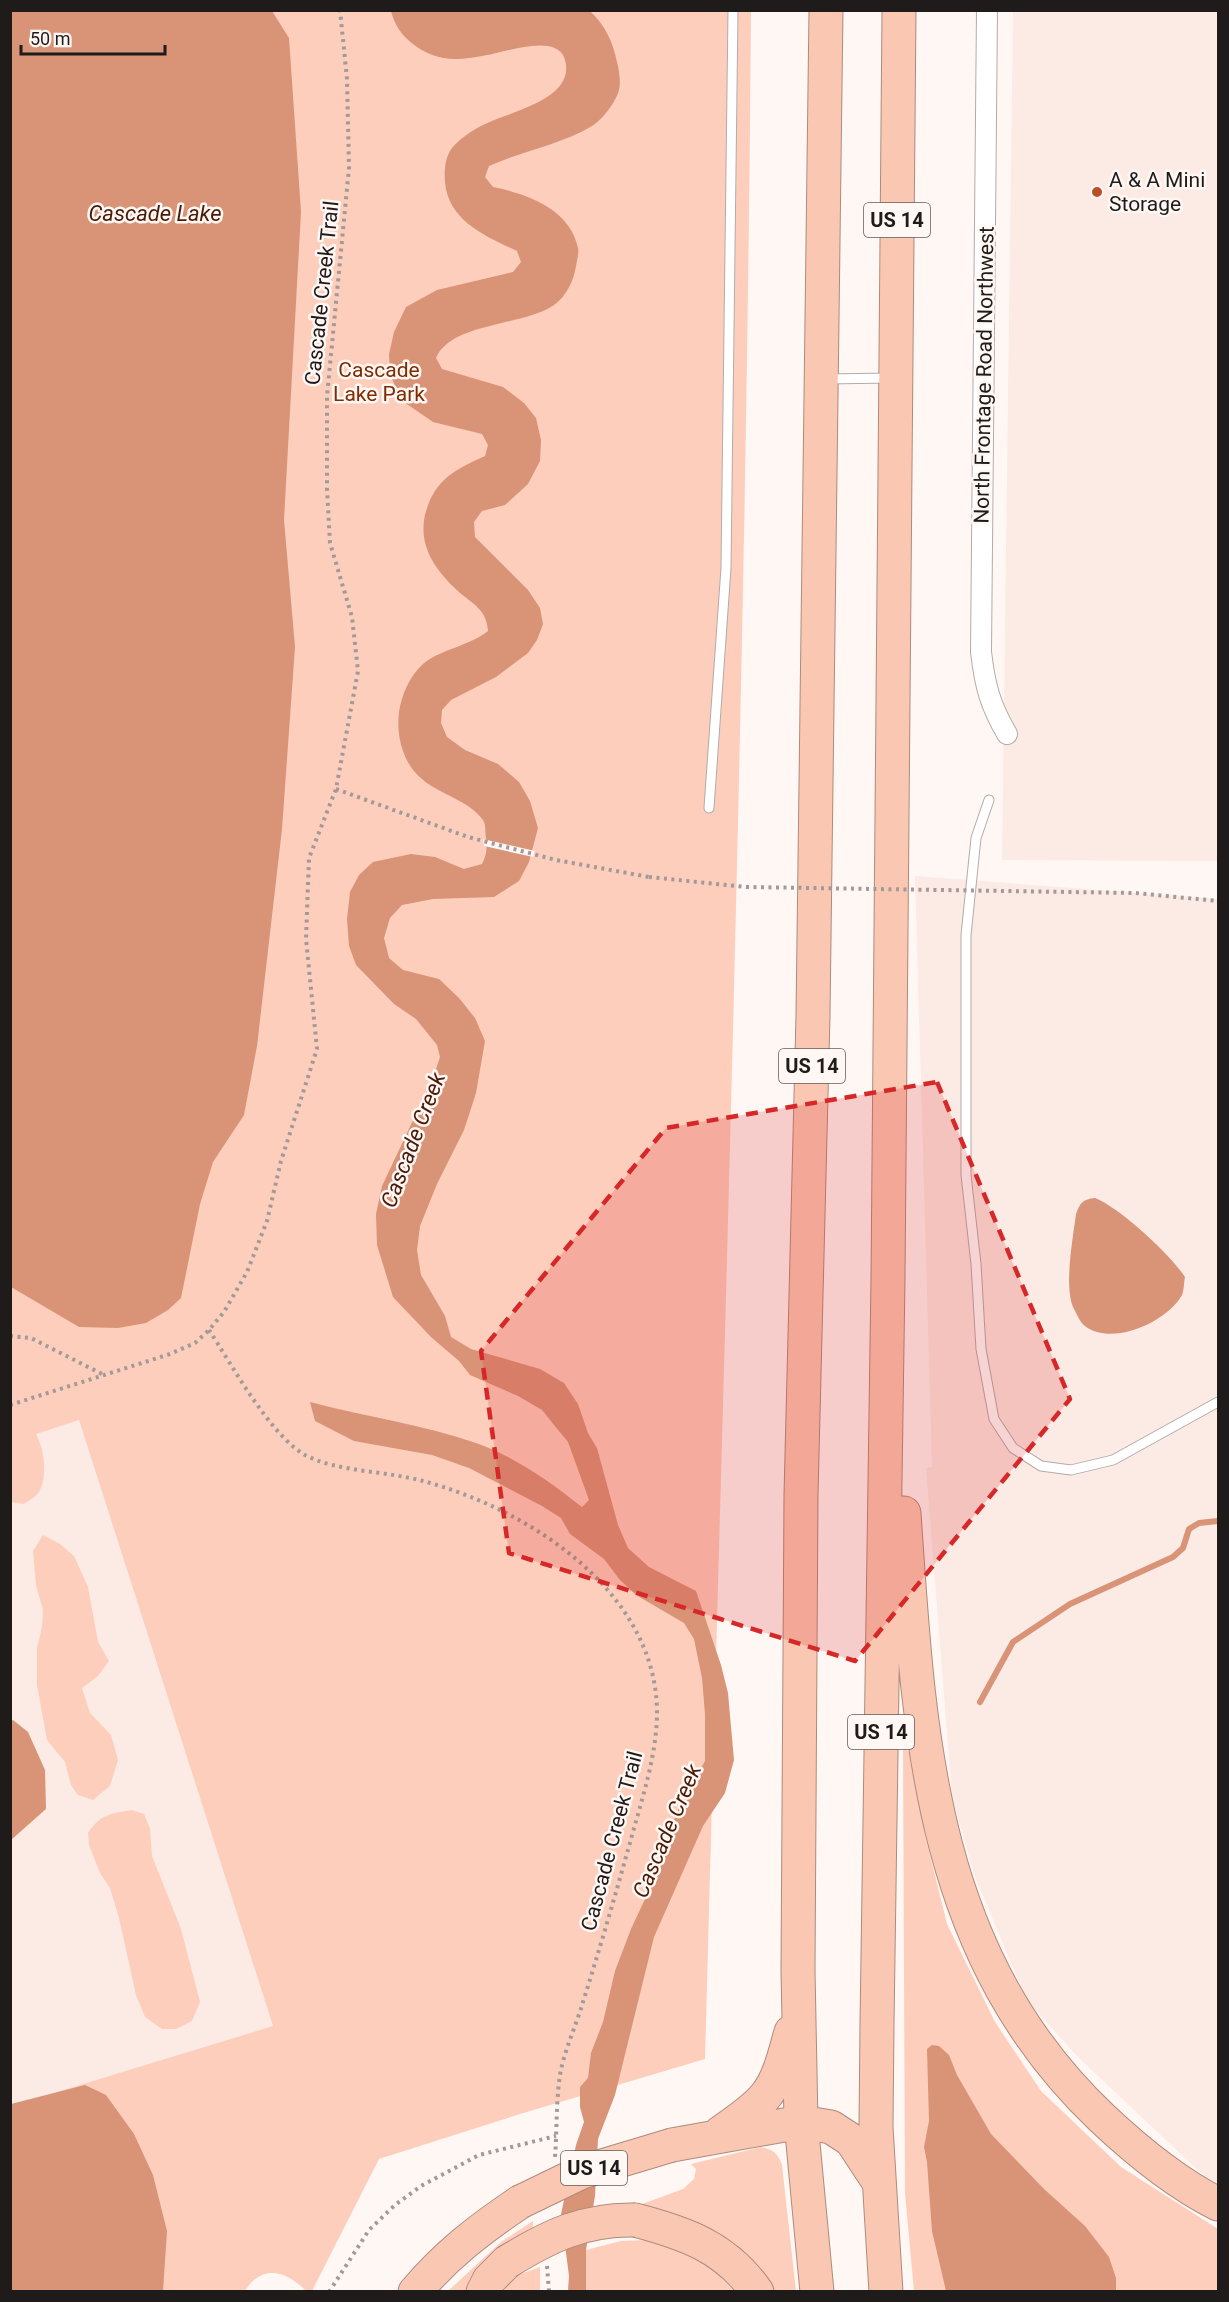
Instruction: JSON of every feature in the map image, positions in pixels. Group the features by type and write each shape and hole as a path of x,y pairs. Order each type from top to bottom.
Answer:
{"highway":[{"name":"US 14","path":"415,2292 435,2269 476,2232 520,2202 582,2172 672,2145 715,2136 752,2109 768,2093 779,2070 798,2007 801,1495 813,1016 826,10"},
{"name":"US 14","path":"886,2292 876,2127 888,1278 899,10"},
{"path":"888,1278 909,1593 921,1708 939,1824 967,1917 994,1976 1051,2065 1117,2133 1162,2168 1202,2196 1218,2204"},
{"path":"798,2007 801,2122 817,2292"},
{"path":"715,2136 801,2122 831,2127 851,2140 880,2185"},
{"path":"483,2292 489,2280 507,2262 543,2239 595,2223 635,2220 703,2242 735,2264 757,2292"}],"street":[{"name":"North Frontage Road Northwest","path":"987,10 981,652 984,680 992,708 1007,734"}],"lane":[{"path":"709,808 726,568 733,10"},
{"path":"821,379 896,378"},
{"path":"989,800 976,838 966,935 966,1174 976,1264 981,1349 994,1419 1013,1448 1041,1466 1071,1470 1113,1460 1218,1402"}],"path":[{"name":"Cascade Creek Trail","path":"10,1405 170,1354 195,1342 209,1330 224,1312 247,1272 267,1221 281,1161 317,1049 306,939 309,858 336,789 358,671 352,616 330,543 327,488 327,396 349,168 346,79 340,10"},
{"path":"336,789 468,837 556,860 649,878 746,887 1135,893 1218,901"},
{"name":"Cascade Creek Trail","path":"209,1330 271,1425 305,1455 331,1464 402,1476 464,1493 520,1520 575,1558 615,1597 639,1636 653,1670 657,1716 651,1765 618,1885 560,2074 556,2136 479,2155 421,2186 394,2205 369,2230 327,2292"},
{"path":"10,1336 31,1338 105,1375"}],"highlighted area":[{"path":"937,1082 1070,1399 855,1661 509,1553 481,1351 666,1128"}],"shaded area":[{"path":"1013,11 1218,11 1218,861 1002,860"},
{"path":"915,876 1218,899 1218,2183 1204,2176 1078,2057 1027,2001 974,1874 952,1796 926,1468 932,1467"},
{"path":"79,1420 273,2026 11,2106 11,1441"}],"green space":[{"name":"Cascade Lake Park","path":"11,11 751,11 739,779 705,2059 379,2159 312,2291 306,2291 283,2275 267,2273 259,2276 245,2291 11,2292 11,2106 273,2026 79,1420 36,1434 44,1462 42,1485 38,1494 24,1504 11,1502"},
{"path":"43,1535 60,1544 74,1556 88,1587 98,1642 109,1661 98,1676 82,1688 90,1713 111,1735 118,1760 110,1786 93,1800 78,1795 71,1785 65,1762 47,1740 37,1685 37,1648 43,1610 36,1585 33,1551"},
{"path":"903,1748 915,1755 925,1835 947,1924 995,2022 1041,2091 1121,2167 1218,2229 1218,2291 914,2291 905,2193"},
{"path":"132,1810 144,1814 150,1829 152,1856 181,1929 200,2002 192,2021 176,2029 162,2029 145,2017 136,1995 110,1888 100,1873 89,1845 88,1833 97,1822 111,1814"},
{"path":"761,2147 774,2153 782,2165 796,2291 772,2291 634,2207 683,2189 694,2179 696,2169 691,2164"},
{"path":"533,2221 533,2231 468,2291 447,2292 501,2242"},
{"path":"649,2240 681,2249 711,2267 734,2291 586,2291 586,2250 621,2241"},
{"path":"540,2267 540,2291 501,2292 518,2275"}],"water":[{"name":"Cascade Lake","path":"11,10 272,11 289,38 301,212 284,520 295,647 282,829 257,1046 244,1115 213,1162 200,1204 181,1298 168,1310 146,1323 118,1328 79,1327 11,1287"},
{"name":"Cascade Creek","path":"391,11 590,11 600,22 611,41 620,83 615,100 600,120 592,126 580,133 489,166 485,177 493,187 533,199 557,213 566,223 573,234 578,252 575,271 566,293 558,302 541,312 457,337 444,346 436,358 442,369 503,387 524,403 536,418 541,440 540,461 528,484 505,505 482,511 474,522 475,537 528,590 540,608 543,624 537,640 528,653 496,677 451,700 442,710 441,723 447,737 465,750 498,764 519,782 530,801 538,828 529,862 519,881 494,897 433,899 402,905 390,918 384,938 389,958 403,970 439,979 459,998 475,1018 485,1041 476,1093 464,1130 437,1184 420,1226 417,1250 421,1275 445,1316 451,1337 471,1349 540,1369 564,1383 578,1404 588,1433 597,1448 618,1525 628,1548 649,1567 696,1591 728,1693 734,1760 725,1793 703,1826 654,1937 615,2095 598,2139 595,2196 586,2250 586,2291 568,2291 569,2276 561,2214 576,2145 584,2122 580,2107 580,2087 588,2078 591,2053 603,2022 615,1971 631,1929 653,1882 666,1839 680,1805 705,1761 702,1678 694,1639 684,1623 636,1595 620,1580 604,1559 570,1534 561,1518 542,1506 469,1468 432,1455 354,1441 315,1421 310,1402 456,1436 476,1443 532,1470 582,1507 589,1500 568,1442 542,1410 518,1396 470,1375 459,1361 431,1337 393,1297 377,1245 376,1214 382,1186 433,1078 440,1057 437,1045 416,1019 394,1004 356,965 349,946 347,919 350,892 359,875 373,862 411,854 435,857 464,869 482,864 486,848 485,824 477,813 462,802 429,785 410,766 402,749 398,721 404,692 414,674 423,664 488,631 482,613 436,567 424,538 424,527 429,503 440,485 464,466 485,456 488,445 482,434 433,422 401,400 390,374 389,354 394,332 406,307 437,290 513,272 521,262 517,251 471,226 453,207 445,182 446,160 455,145 474,130 551,94 561,84 566,72 564,57 559,50 540,45 463,59 432,55 405,37 396,25"},
{"path":"1095,1198 1117,1211 1143,1232 1168,1256 1185,1277 1182,1295 1175,1305 1152,1322 1124,1333 1096,1332 1085,1326 1078,1317 1070,1298 1070,1261 1076,1214 1082,1202"},
{"path":"13,1720 28,1732 45,1770 46,1809 11,1840 10,1722"},
{"path":"932,2045 939,2046 949,2055 957,2075 991,2134 1044,2189 1085,2226 1109,2257 1116,2278 1116,2291 946,2291 932,2231 924,2147 929,2121 927,2049"},
{"path":"85,2085 106,2095 134,2134 153,2175 167,2231 163,2291 11,2291 11,2104"}],"pier":[{"path":"483,839 535,851 533,857 484,846"}],"waterway":[{"path":"980,1702 1013,1642 1070,1604 1173,1557 1183,1548 1189,1529 1199,1523 1218,1521"}],"place":[{"name":"A & A Mini Storage","path":"1097,192"}]}
